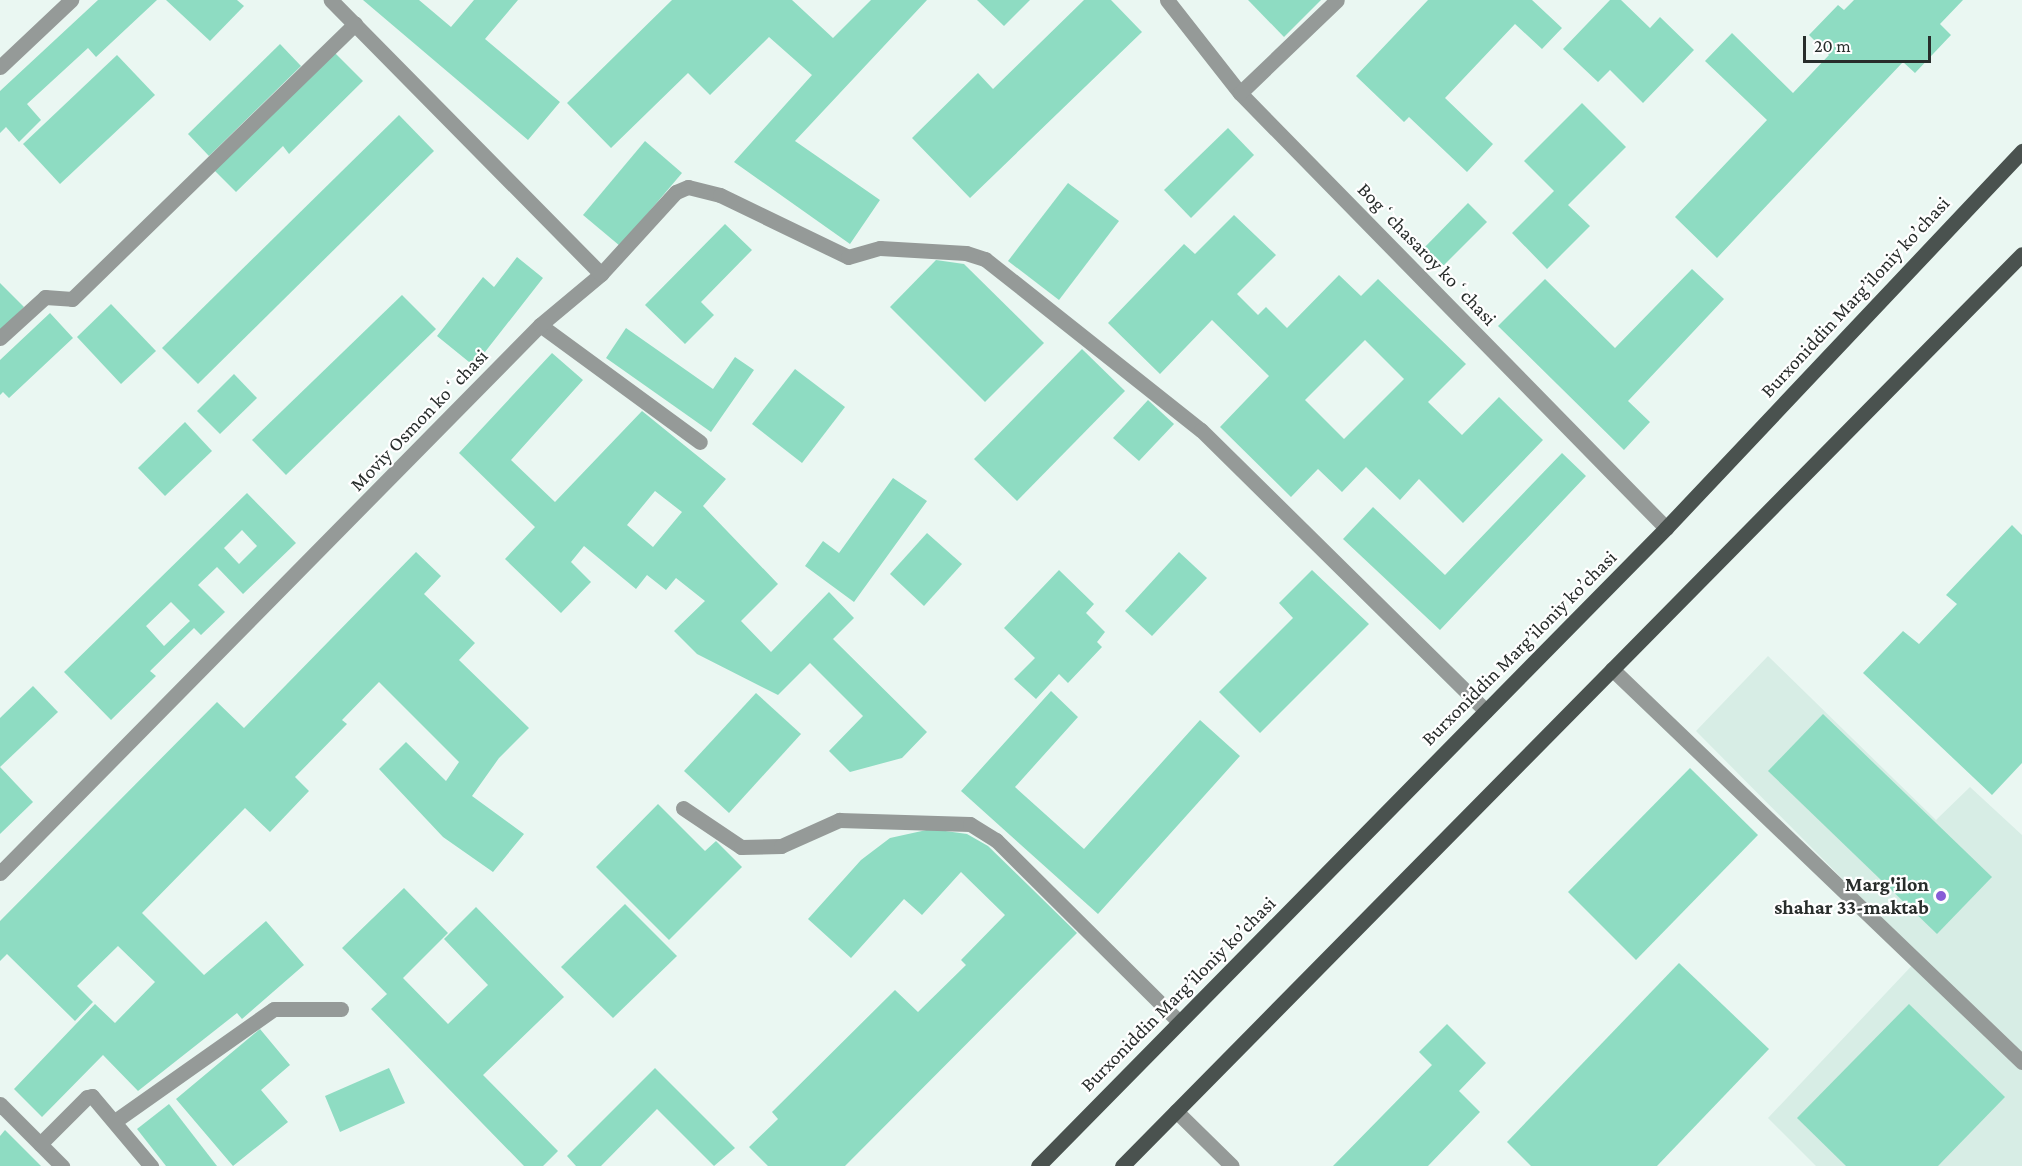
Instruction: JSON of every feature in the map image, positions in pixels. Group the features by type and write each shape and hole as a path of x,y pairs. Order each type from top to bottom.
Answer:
{"main road":[{"name":"Burxoniddin Marg’iloniy ko’chasi","path":"1038,1166 1666,528 2022,152"},
{"path":"1122,1166 2022,254"}],"street":[{"path":"0,67 71,0"},
{"path":"331,0 601,274"},
{"name":"Bogʻchasaroy koʻchasi","path":"1167,0 1240,93 1666,528"},
{"path":"1240,93 1337,0"},
{"path":"0,338 45,297 72,299 354,24"},
{"name":"Moviy Osmon koʻchasi","path":"0,873 540,324 601,274 676,192 688,187 720,195 848,257 880,248 966,253 985,259 1201,430 1486,711"},
{"path":"540,324 700,442"},
{"path":"1612,669 2022,1062"},
{"path":"683,808 741,847 780,846 839,820 970,824 996,840 1179,1022"},
{"path":"115,1121 274,1009 341,1009"},
{"path":"40,1144 87,1097 97,1099 152,1166"},
{"path":"0,1104 62,1166"},
{"path":"1176,1111 1232,1166"}],"shaded area":[{"name":"Marg'ilon shahar 33-maktab","path":"1768,656 1936,820 1970,787 2022,835 2022,1166 1816,1166 1768,1118 1920,957 1696,731"}],"building":[{"path":"98,0 157,0 96,57 88,48 27,104 41,120 19,142 6,127 0,133 0,91"},
{"path":"166,0 237,0 244,6 210,41"},
{"path":"363,0 419,0 451,27 474,0 518,0 485,39 560,102 528,140"},
{"path":"672,0 792,0 833,38 871,0 927,0 795,141 880,200 850,244 734,162 812,75 769,37 710,95 688,73 611,148 567,103"},
{"path":"977,0 1030,0 1004,26"},
{"path":"1084,0 1111,0 1142,32 970,198 912,138 978,73 993,89"},
{"path":"1248,0 1321,0 1284,37"},
{"path":"1428,0 1532,0 1562,28 1542,49 1515,24 1445,98 1493,144 1467,172 1409,117 1404,122 1356,76"},
{"path":"1610,0 1621,0 1650,28 1660,17 1694,50 1643,103 1610,70 1598,82 1563,49"},
{"path":"1854,0 1963,0 1940,24 1951,35 1915,73 1903,62 1717,258 1675,217 1767,120 1705,61 1732,33 1793,93 1829,55 1809,35 1838,5 1844,10"},
{"path":"280,44 301,66 209,156 188,134"},
{"path":"333,51 363,81 289,154 283,146 236,192 213,169"},
{"path":"117,55 155,95 60,184 23,144"},
{"path":"1582,103 1626,147 1568,205 1590,226 1547,269 1512,233 1554,191 1524,161"},
{"path":"399,115 434,151 198,384 162,348"},
{"path":"1228,128 1254,155 1191,218 1164,190"},
{"path":"645,141 682,173 620,246 583,215"},
{"path":"1068,183 1119,221 1059,300 1008,261"},
{"path":"1468,203 1487,222 1440,269 1422,250"},
{"path":"1234,215 1276,255 1237,294 1258,315 1266,307 1287,328 1339,275 1361,296 1378,279 1466,364 1428,402 1462,435 1499,397 1543,440 1463,523 1419,479 1400,500 1366,467 1342,492 1318,469 1291,497 1220,427 1269,376 1212,320 1160,374 1108,323 1184,244 1195,254","holes":["1365,340 1404,379 1344,439 1305,400"]},
{"path":"725,224 752,250 701,302 714,315 685,344 645,305"},
{"path":"517,257 543,278 474,366 437,336 483,277 494,287"},
{"path":"936,260 964,264 1044,343 985,402 890,307"},
{"path":"1692,269 1724,299 1628,401 1650,422 1624,450 1498,326 1545,279 1615,348"},
{"path":"0,283 24,307 0,331"},
{"path":"402,295 436,329 286,475 252,440"},
{"path":"111,304 156,351 121,384 77,337"},
{"path":"50,313 73,338 9,398 3,392 0,395 0,360"},
{"path":"626,328 713,389 735,357 754,370 711,432 606,358"},
{"path":"1082,349 1125,391 1017,501 974,459"},
{"path":"552,353 583,380 511,460 555,502 642,411 726,479 703,506 778,584 741,621 771,652 829,592 854,618 833,639 927,732 902,758 850,772 829,751 863,716 810,663 778,695 697,654 674,631 705,601 676,578 666,590 647,575 636,589 584,546 571,562 591,582 561,613 505,559 535,527 459,453","holes":["655,491 682,512 653,547 627,525"]},
{"path":"795,369 845,407 802,463 752,424"},
{"path":"234,374 257,398 220,434 197,411"},
{"path":"1148,400 1174,424 1139,461 1113,438"},
{"path":"185,422 212,451 165,496 138,468"},
{"path":"1562,453 1586,476 1440,630 1343,539 1373,507 1445,575"},
{"path":"893,478 927,501 854,602 805,566 823,541 839,553"},
{"path":"247,493 296,543 243,594 217,567 198,585 225,612 201,635 194,628 150,671 156,676 111,720 64,672","holes":["242,530 257,546 239,564 224,548","171,602 190,621 164,646 146,626"]},
{"path":"2012,525 2022,535 2022,763 1992,795 1863,673 1903,631 1919,644 1957,604 1946,595"},
{"path":"927,533 962,564 924,606 890,574"},
{"path":"416,552 441,576 424,594 475,643 459,660 529,728 499,758 472,796 524,834 493,872 443,837 379,769 406,742 446,781 459,762 379,682 342,720 347,724 295,777 309,791 270,832 245,808 142,913 204,975 266,921 304,965 242,1019 237,1013 138,1091 103,1055 42,1117 14,1089 95,1004 115,1023 155,982 118,946 77,986 93,1002 75,1021 7,954 0,961 0,921 217,702 244,728"},
{"path":"1179,552 1207,578 1152,636 1125,611"},
{"path":"1059,570 1094,604 1086,613 1105,632 1097,642 1102,647 1068,683 1059,674 1036,699 1014,679 1035,658 1004,628"},
{"path":"1312,570 1369,624 1260,733 1219,692 1293,618 1279,603"},
{"path":"33,686 58,712 0,767 0,718"},
{"path":"1051,691 1078,717 1015,787 1084,849 1200,720 1240,756 1098,914 961,791"},
{"path":"756,693 801,734 729,813 684,771"},
{"path":"1823,714 1992,877 1937,934 1768,771"},
{"path":"0,767 33,802 0,834"},
{"path":"1690,768 1758,835 1636,960 1568,892"},
{"path":"658,804 705,851 716,841 742,867 669,940 596,867"},
{"path":"931,829 967,834 988,846 1077,933 845,1166 768,1166 749,1147 778,1119 772,1112 895,990 918,1012 966,965 961,960 1005,915 961,872 922,915 904,899 851,958 808,919 861,860 890,838"},
{"path":"404,888 448,933 403,978 448,1024 488,985 444,939 476,907 564,997 483,1075 558,1151 543,1166 524,1166 371,1009 387,994 342,948"},
{"path":"625,904 677,956 613,1018 561,967"},
{"path":"1679,963 1769,1049 1657,1166 1531,1166 1507,1142"},
{"path":"1909,1004 2005,1097 1938,1166 1846,1166 1797,1118"},
{"path":"1447,1024 1486,1063 1459,1091 1480,1112 1428,1166 1333,1166 1432,1065 1419,1052"},
{"path":"260,1029 290,1065 261,1090 288,1122 233,1166 176,1099"},
{"path":"389,1068 405,1103 340,1132 325,1096"},
{"path":"655,1068 735,1148 714,1166 657,1109 601,1166 576,1166 567,1156"},
{"path":"169,1104 217,1166 166,1166 137,1129"},
{"path":"5,1130 41,1166 0,1166 0,1136"}],"place":[{"name":"Marg'ilon shahar 33-maktab","path":"1941,896"}]}
